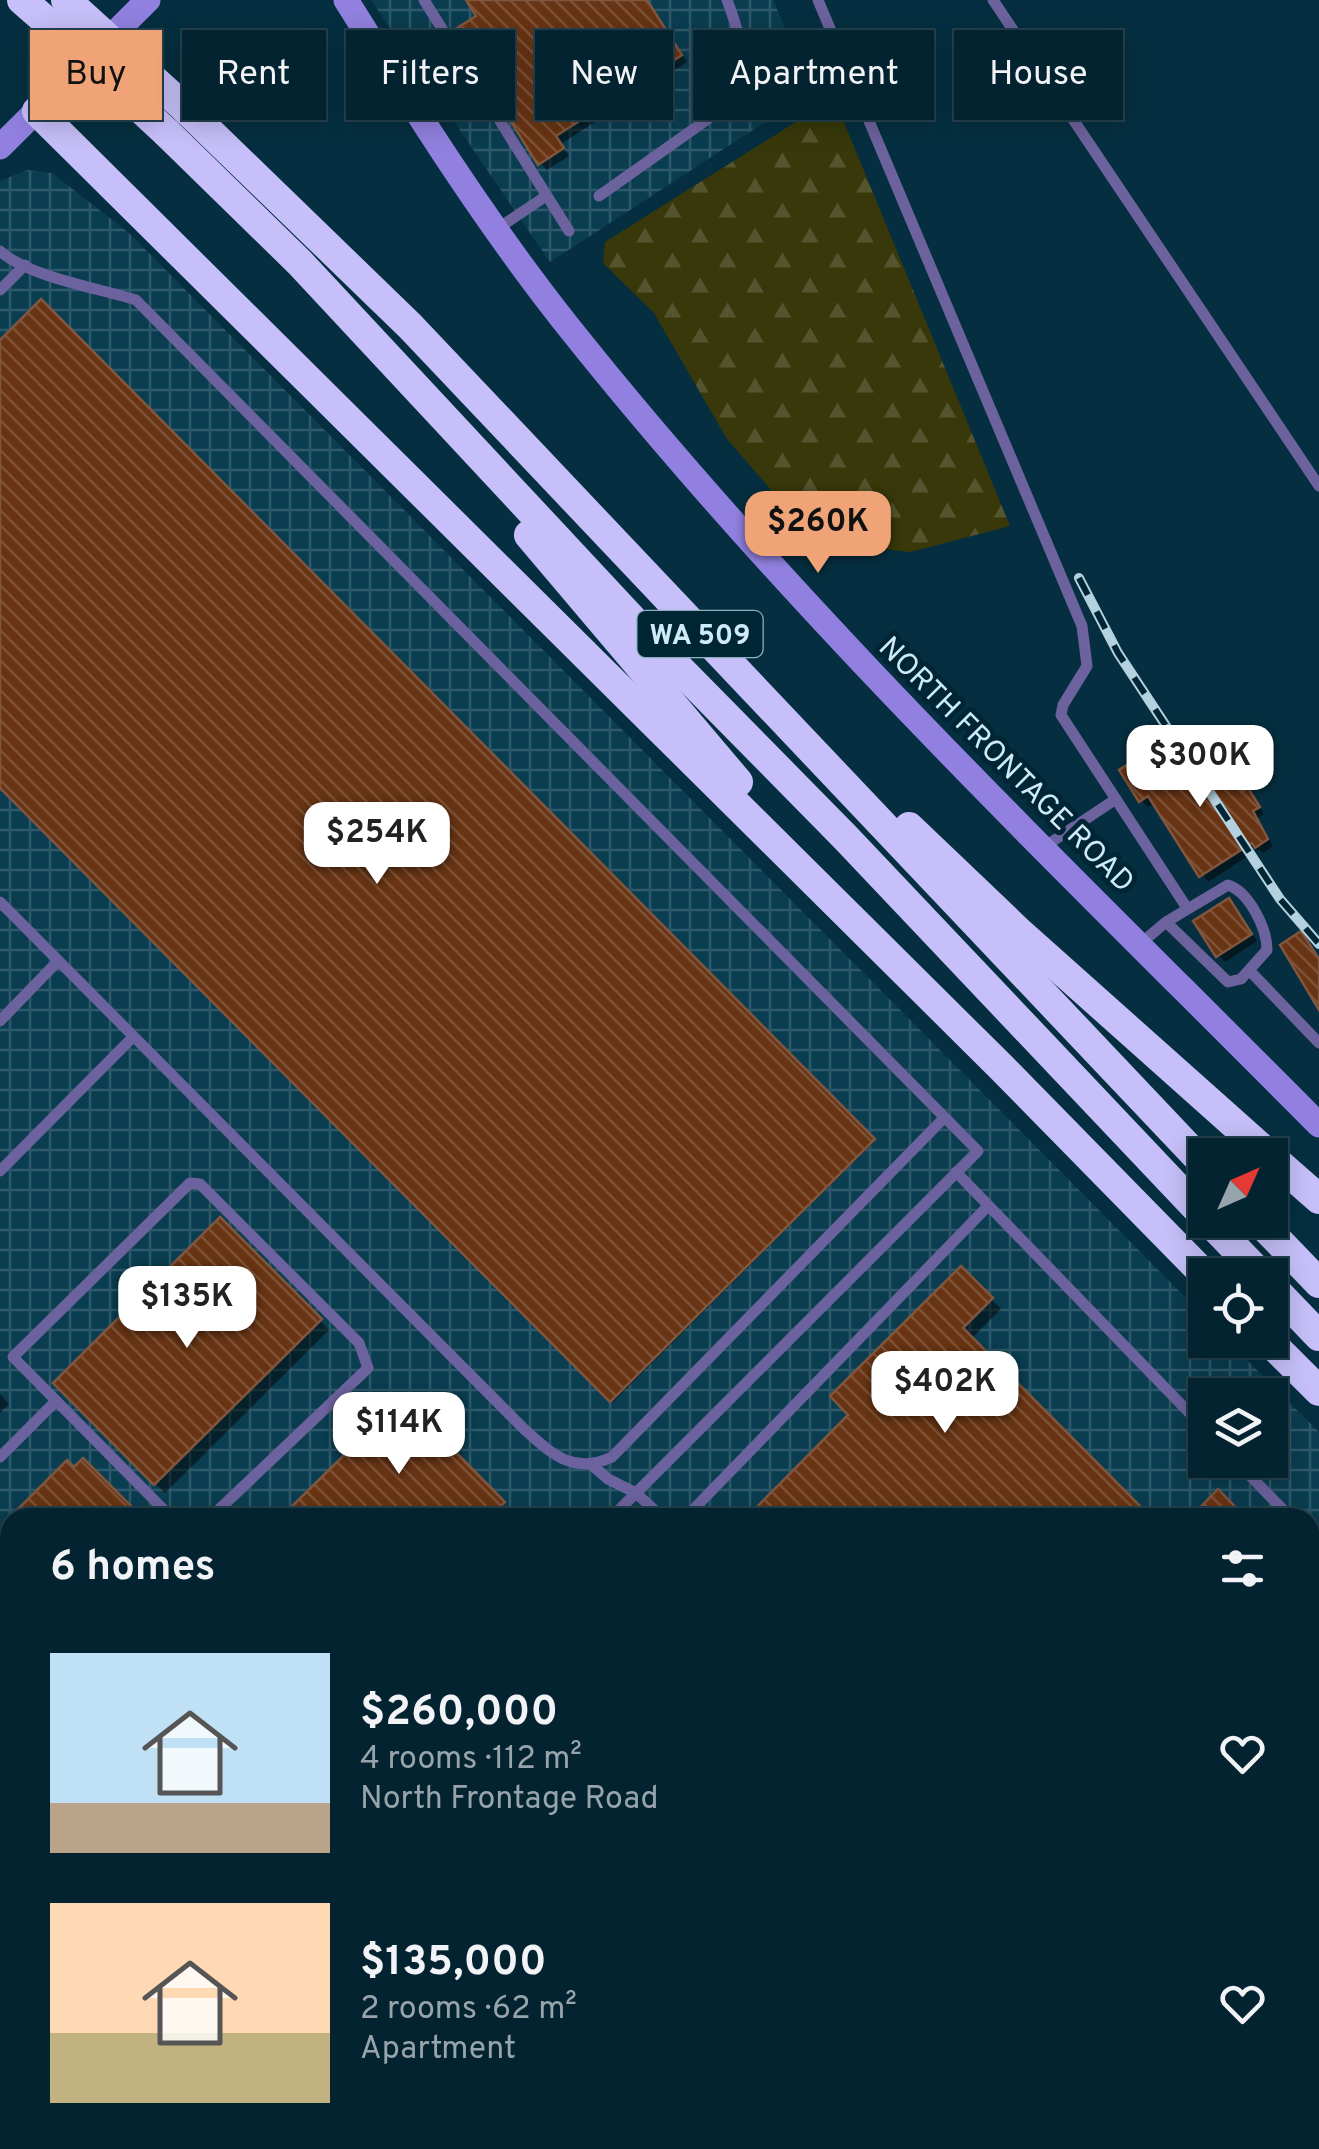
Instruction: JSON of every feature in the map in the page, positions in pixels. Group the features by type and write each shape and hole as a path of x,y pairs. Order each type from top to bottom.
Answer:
{"highway":[{"name":"WA 509","path":"22,0 59,7 177,121 410,326 1188,1147"},
{"path":"45,120 1002,1068 1188,1258"},
{"name":"WA 509","path":"177,121 300,263 657,646 1188,1199"},
{"path":"300,263 746,791 1002,1068"},
{"path":"618,547 1020,933 1249,1138"},
{"path":"1288,1173 1319,1200"},
{"name":"WA 509","path":"1225,1238 1245,1258"},
{"path":"1275,1238 1319,1284"},
{"path":"1288,1304 1319,1336"},
{"path":"1286,1358 1319,1391"}],"street":[{"path":"118,30 148,0"},
{"name":"NORTH FRONTAGE ROAD","path":"346,0 412,106 565,322 748,542 844,645 1319,1125"},
{"path":"0,147 30,117"}],"lane":[{"path":"424,0 569,231"},
{"path":"599,196 722,109 737,92 743,70 737,26 727,0"},
{"path":"818,0 1082,626 1087,666 1061,708 1061,715 1188,908"},
{"path":"993,0 1319,486"},
{"path":"497,229 546,196"},
{"path":"0,250 10,260 136,300 978,1150 621,1508"},
{"path":"0,290 25,265"},
{"path":"1044,847 1116,799"},
{"path":"1140,944 1166,922 1224,886 1237,888 1260,922 1268,944 1265,955 1235,982 1223,979 1166,922"},
{"path":"0,902 524,1430 553,1456 593,1466 636,1493 652,1508"},
{"path":"0,1021 58,961"},
{"path":"1250,971 1319,1043"},
{"path":"0,1171 134,1037"},
{"path":"593,1466 612,1457 944,1118"},
{"path":"956,1172 1188,1412"},
{"path":"162,1508 13,1357 190,1183 200,1184 359,1343 368,1368 221,1508"},
{"path":"695,1508 988,1206"},
{"path":"0,1457 56,1400"},
{"path":"1252,1478 1281,1508"}],"shaded area":[{"path":"371,0 773,0 786,30 693,30 693,120 768,120 550,262 453,120 515,120 515,30 391,30"},
{"path":"27,170 52,173 129,233 1188,1300 1188,1358 1245,1358 1265,1378 1188,1378 1188,1478 1288,1478 1288,1401 1319,1432 1319,1508 0,1508 0,181"}],"green space":[{"path":"799,120 843,120 1010,526 910,552 816,542 727,439 654,313 603,263 605,242"}],"building":[{"path":"466,0 647,0 666,30 535,30 535,120 581,120 556,136 564,148 538,165 510,120 515,120 515,30 454,30 476,16"},
{"path":"673,41 682,55 673,61"},
{"path":"41,299 875,1139 610,1402 0,788 0,340"},
{"path":"1144,754 1163,783 1200,759 1205,766 1218,757 1241,792 1248,788 1260,807 1253,811 1268,839 1255,848 1252,843 1199,877 1148,796 1139,802 1119,770"},
{"path":"1229,898 1252,934 1216,957 1193,921"},
{"path":"1301,931 1319,959 1319,1010 1280,945"},
{"path":"220,1217 322,1319 154,1485 53,1383"},
{"path":"961,1266 993,1298 963,1328 1142,1508 756,1508 848,1415 830,1396"},
{"path":"402,1398 505,1502 499,1508 290,1508"},
{"path":"83,1458 133,1508 19,1508 67,1460 74,1467"},
{"path":"1218,1489 1236,1508 1200,1508"}],"railway":[{"path":"1079,578 1118,653 1280,899 1319,944"}]}
